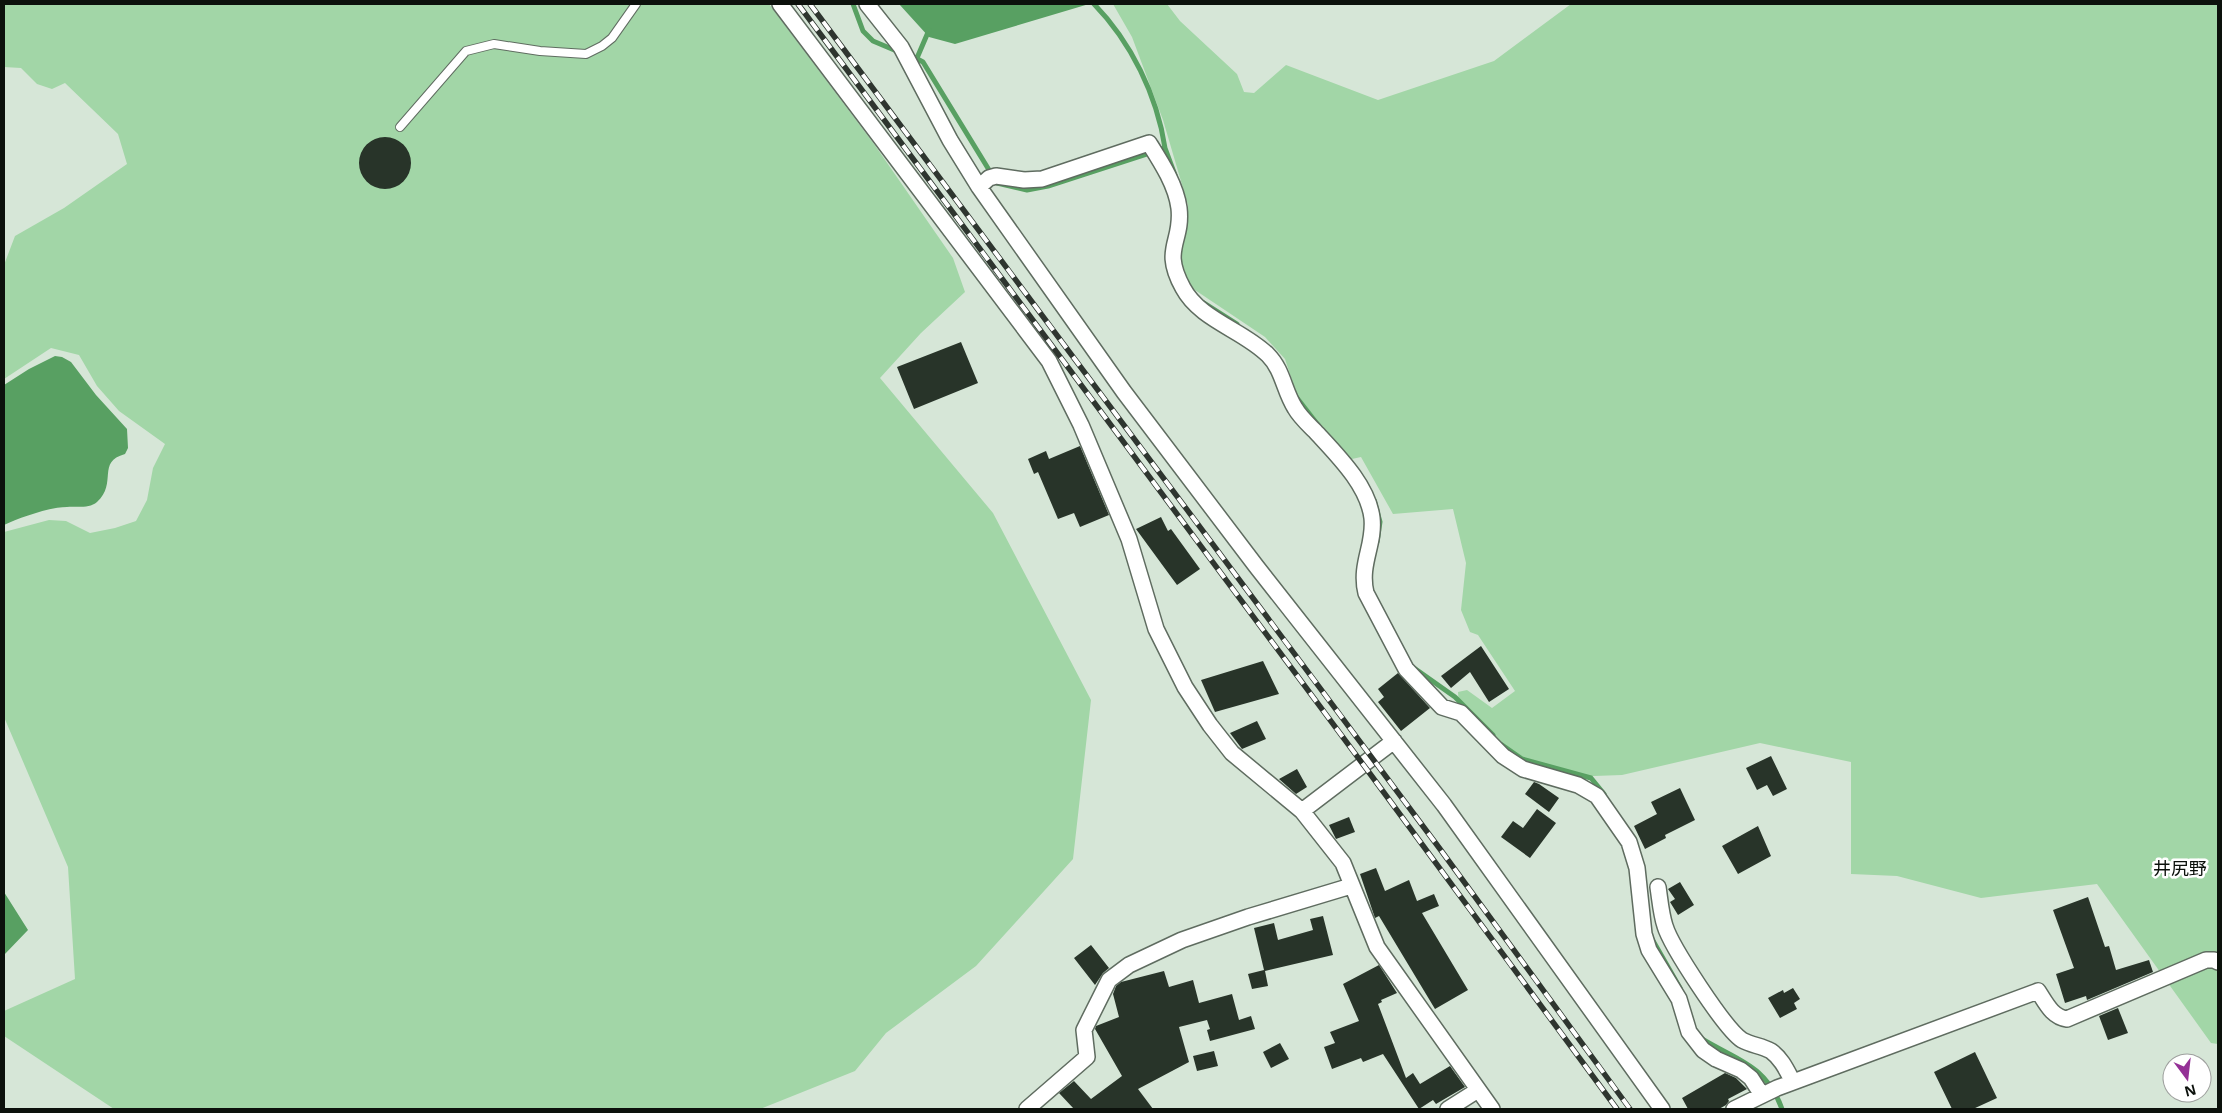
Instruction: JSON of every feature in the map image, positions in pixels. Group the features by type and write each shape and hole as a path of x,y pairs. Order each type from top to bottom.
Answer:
{"street":[{"path":"780,4 1049,361 1081,425 1126,530 1156,629 1185,687 1210,725 1232,753 1302,811 1343,863 1377,948 1492,1109"},
{"path":"867,4 906,54 950,140 988,181 1124,392 1502,884 1662,1109"},
{"path":"988,181 1042,179 1149,143 1166,172 1179,209 1171,255 1174,272 1184,291 1197,307 1253,342 1268,355 1279,368 1295,410 1348,469 1366,497 1372,517 1372,532 1364,567 1363,581 1366,593 1406,669 1442,707 1462,713 1503,756 1523,769 1578,786 1597,796 1629,842 1638,868 1644,934 1649,950 1678,999 1689,1032 1702,1050 1716,1059 1741,1070 1770,1092"},
{"path":"1302,811 1394,741"},
{"path":"1028,1109 1087,1057 1084,1030 1109,980 1129,966 1182,940 1248,917 1351,886"},
{"path":"1658,888 1664,925 1673,943 1712,1004 1731,1030 1742,1040 1770,1051 1784,1064 1793,1082"},
{"path":"1734,1109 1793,1082 2038,991 2052,1012 2060,1018 2067,1018 2206,960 2218,962"},
{"path":"1448,1109 1478,1090"}],"lane":[{"path":"400,127 466,51 494,44 540,51 586,54 612,38 636,4"}],"shaded area":[{"path":"4,4 769,4 874,144 953,258 965,292 921,333 880,378 993,513 1091,700 1073,859 976,966 886,1033 855,1071 760,1109 114,1109 4,1036 4,1011 75,979 68,867 4,717 4,532 49,520 66,521 90,533 136,521 147,500 153,468 165,444 119,411 97,386 79,355 51,348 4,379 4,265 15,236 64,208 127,164 118,134 65,83 52,89 37,84 21,68 4,67"},
{"path":"899,4 1089,4 955,44 929,37"},
{"path":"1113,4 1167,4 1180,21 1237,74 1244,92 1254,93 1286,65 1378,100 1494,61 1571,4 2218,4 2218,1044 2211,1043 2097,884 1981,898 1897,876 1851,874 1851,762 1760,743 1622,775 1566,777 1510,757 1459,706 1458,692 1467,690 1492,708 1515,691 1478,635 1470,632 1461,610 1466,563 1453,509 1393,514 1361,457 1343,461 1300,405 1285,359 1265,337 1192,288 1180,264 1188,205 1163,120 1132,37"},
{"path":"55,356 62,357 71,362 96,395 127,429 128,448 125,454 111,462 106,488 103,495 94,504 60,507 26,516 4,525 4,385 29,369"},
{"path":"4,892 28,930 4,955"}],"building":[{"path":"385,137 395,139 403,145 409,153 411,163 409,173 403,181 395,187 385,189 375,187 367,181 361,173 359,163 361,153 367,145 375,139"},
{"path":"961,342 978,383 914,409 897,367"},
{"path":"1080,446 1109,515 1080,527 1074,513 1058,519 1038,472 1034,474 1028,459 1046,451 1049,459"},
{"path":"1161,517 1168,531 1171,529 1200,569 1177,585 1136,529"},
{"path":"1481,646 1509,689 1489,702 1470,672 1451,688 1441,676"},
{"path":"1263,661 1279,694 1215,712 1201,680"},
{"path":"1398,673 1430,708 1401,731 1378,702 1384,697 1378,689"},
{"path":"1257,721 1266,739 1242,749 1230,733"},
{"path":"1771,756 1787,789 1773,796 1767,785 1757,790 1746,768"},
{"path":"1297,769 1307,787 1296,794 1279,779"},
{"path":"1534,782 1559,798 1549,812 1525,794"},
{"path":"1680,788 1695,820 1665,835 1666,838 1645,849 1634,826 1657,814 1651,802"},
{"path":"1537,809 1556,823 1530,858 1501,837 1513,821 1523,828"},
{"path":"1349,817 1355,832 1336,839 1329,825"},
{"path":"1758,826 1771,856 1738,874 1722,846"},
{"path":"1376,868 1385,891 1409,880 1417,901 1434,894 1439,906 1422,913 1468,990 1435,1009 1379,916 1375,918 1360,874"},
{"path":"1680,882 1694,905 1678,915 1670,902 1675,899 1668,889"},
{"path":"2088,897 2105,947 2109,946 2116,970 2149,960 2153,972 2087,1000 2086,996 2065,1003 2056,974 2074,968 2053,910"},
{"path":"1323,916 1333,955 1265,971 1268,986 1252,989 1248,974 1264,970 1254,928 1274,923 1278,940 1313,930 1310,919"},
{"path":"1091,945 1109,968 1095,985 1074,958"},
{"path":"1379,965 1397,993 1381,1000 1382,1002 1378,1004 1406,1078 1413,1073 1420,1084 1450,1066 1465,1087 1436,1104 1433,1100 1419,1109 1383,1054 1363,1062 1361,1058 1332,1069 1324,1047 1335,1043 1330,1032 1359,1021 1343,984"},
{"path":"1164,971 1169,987 1193,980 1199,1003 1232,994 1239,1020 1251,1016 1255,1029 1210,1041 1207,1030 1210,1029 1207,1020 1179,1027 1189,1062 1138,1089 1153,1109 1074,1109 1059,1093 1074,1081 1091,1099 1122,1076 1095,1029 1096,1026 1119,1017 1113,994 1116,986 1121,982"},
{"path":"1793,988 1800,999 1794,1003 1797,1009 1780,1018 1768,998 1783,990 1784,993"},
{"path":"2118,1008 2128,1033 2108,1040 2099,1016"},
{"path":"1280,1043 1289,1059 1271,1068 1263,1052"},
{"path":"1214,1051 1218,1066 1197,1071 1193,1056"},
{"path":"1975,1052 1997,1098 1973,1109 1952,1109 1934,1072"},
{"path":"1725,1073 1736,1078 1747,1089 1728,1099 1729,1101 1726,1105 1719,1109 1688,1109 1682,1098"}],"waterway":[{"path":"853,4 863,31 873,41 899,52"},
{"path":"1094,4 1120,35 1140,70 1156,108 1165,148"},
{"path":"917,58 929,30"},
{"path":"910,55 923,62 997,183 1027,190 1048,186 1165,148 1175,175"},
{"path":"1204,303 1237,324"},
{"path":"1297,398 1318,425"},
{"path":"1374,500 1380,522 1377,542"},
{"path":"1414,668 1455,697 1493,735"},
{"path":"1502,745 1522,759 1591,778 1604,794"},
{"path":"1652,939 1680,988"},
{"path":"1702,1039 1739,1059 1759,1073 1768,1083 1782,1109"}],"railway":[{"path":"798,4 1617,1109"},
{"path":"810,4 1440,849 1630,1109"}],"district":[{"name":"井尻野","path":"2180,868"}]}
